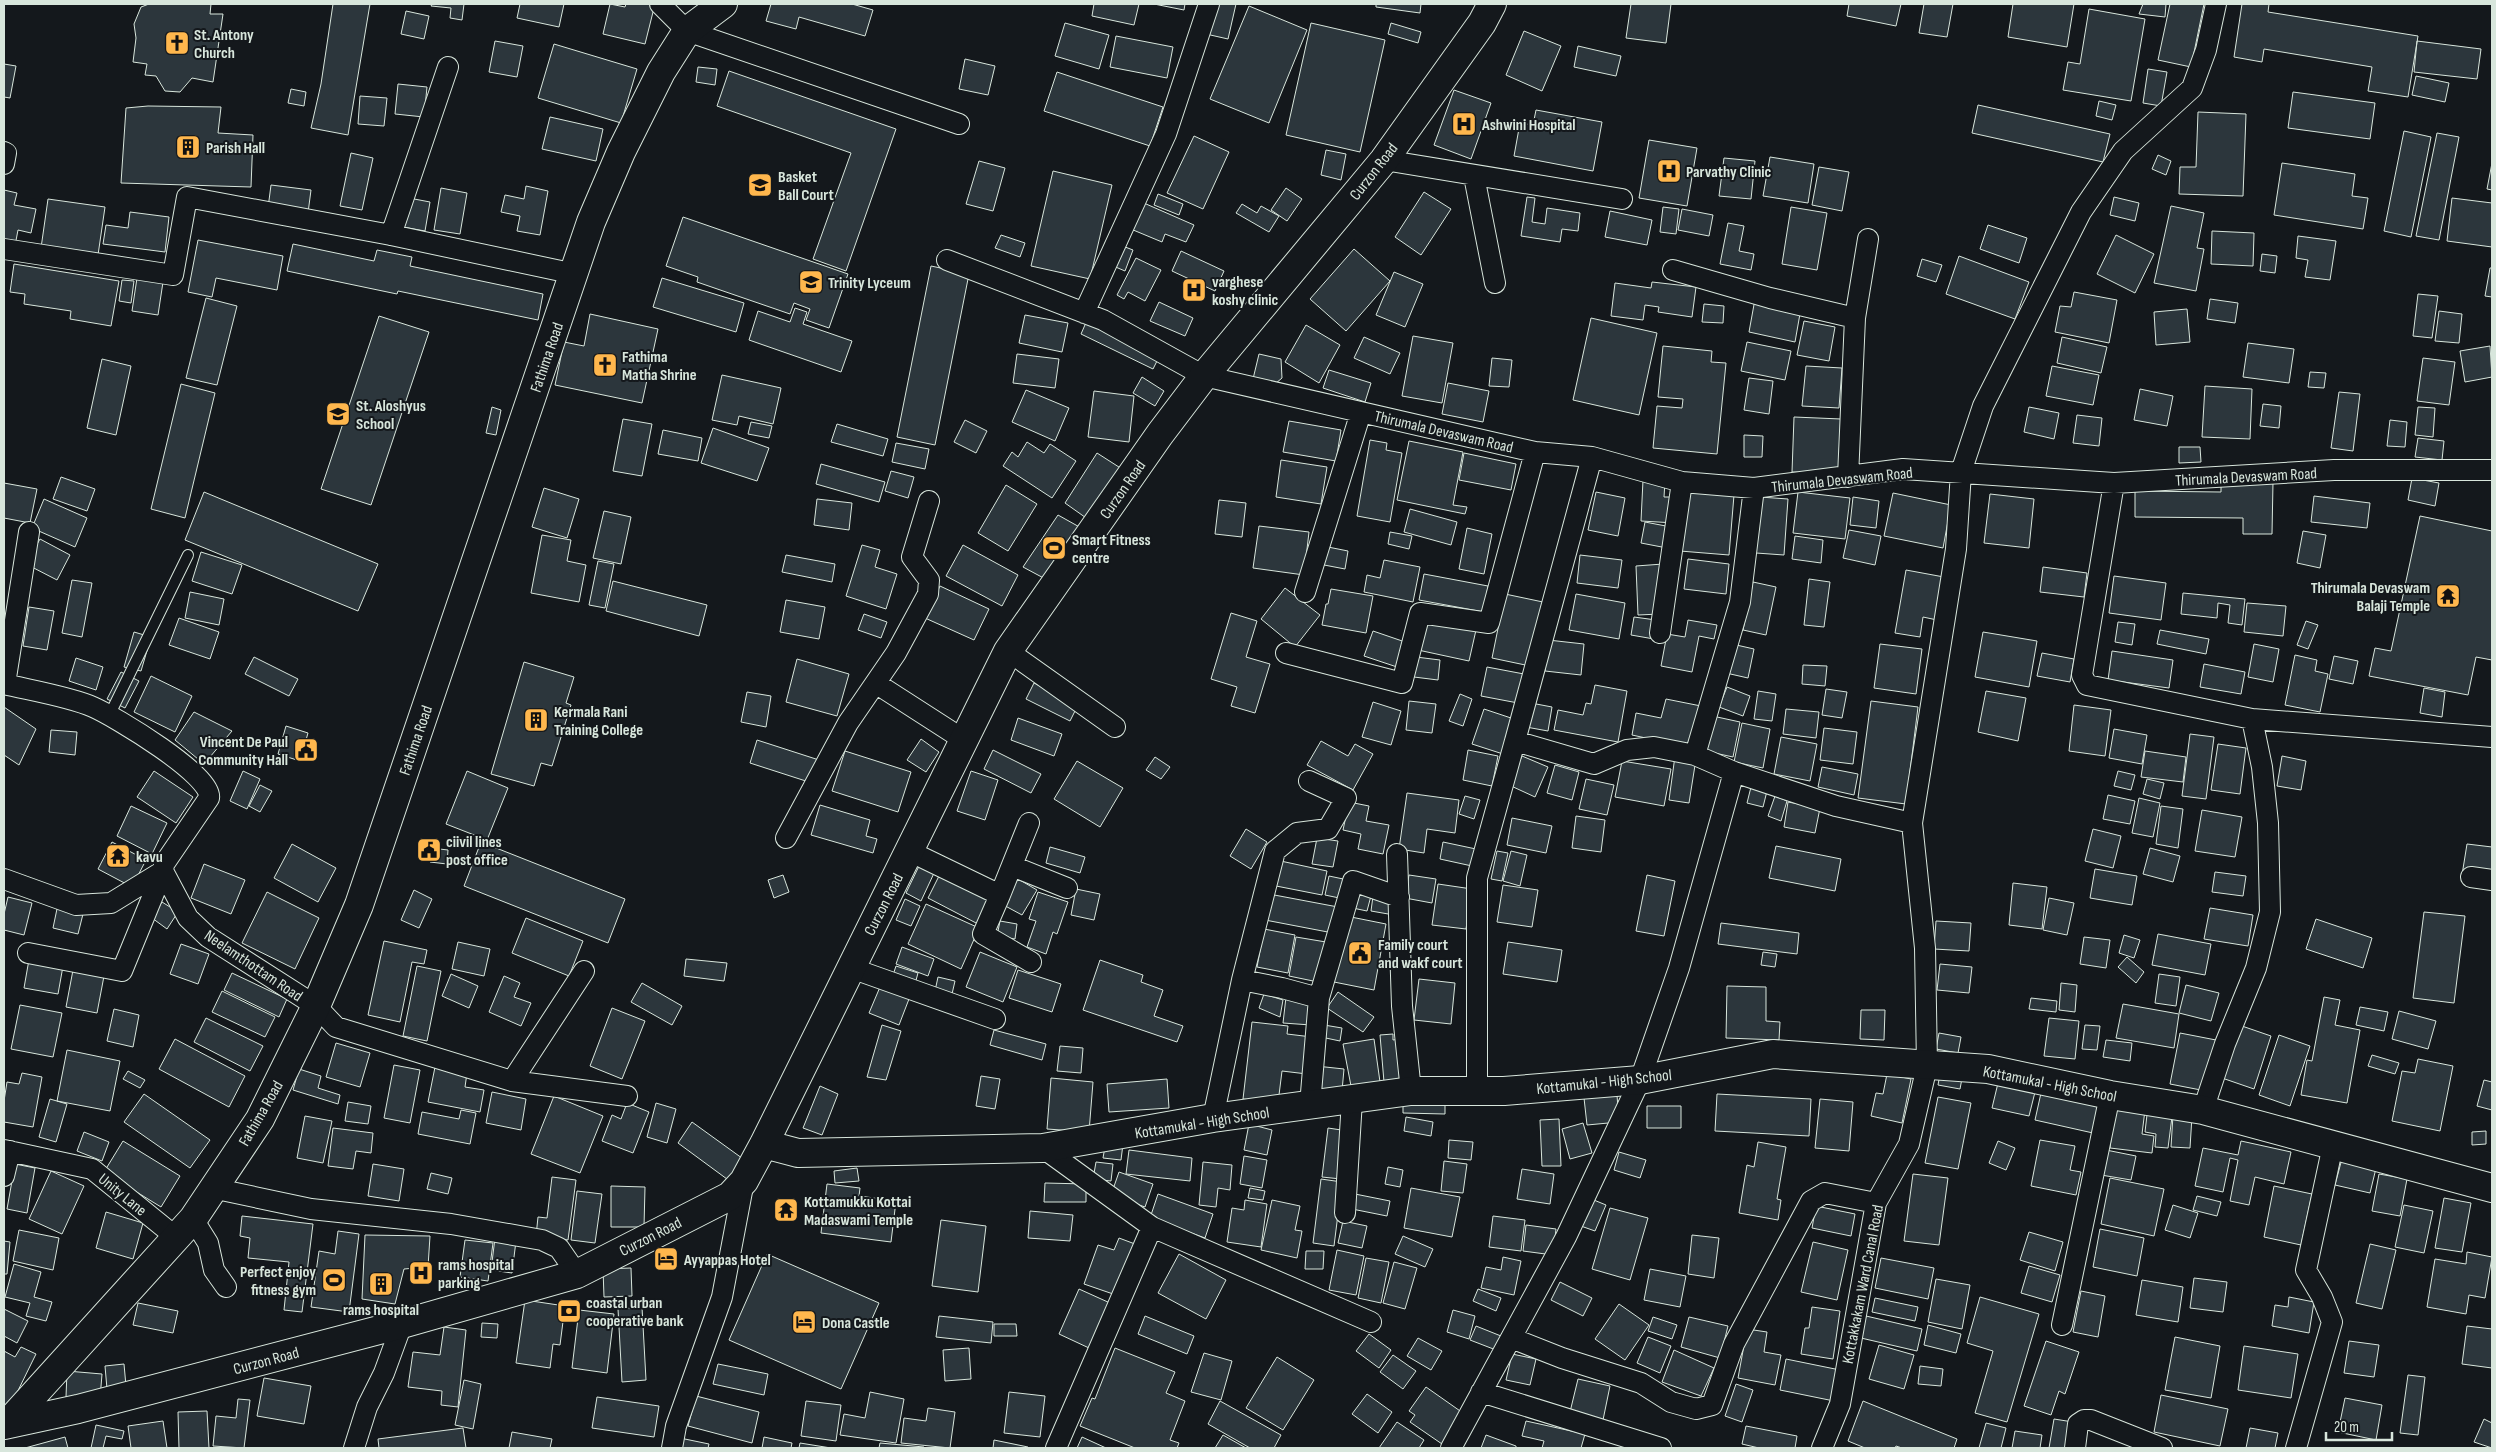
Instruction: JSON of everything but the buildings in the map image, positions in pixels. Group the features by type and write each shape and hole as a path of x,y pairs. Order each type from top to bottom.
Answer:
{"main road":[{"name":"Fathima Road","path":"6,1425 185,1229 260,1119 316,1006 359,905 575,274 591,222 621,152 661,72 687,31 723,4"},
{"name":"Curzon Road","path":"6,1425 78,1409 402,1324 577,1274 730,1196 744,1181 764,1144 1008,651 1160,434 1204,376 1384,160 1482,23 1492,4"},
{"name":"Kottamukal - High School","path":"764,1144 798,1153 1043,1148 1213,1118 1411,1091 1477,1092 1640,1080 1773,1054 1927,1066 1988,1068 2110,1095 2203,1110 2492,1188"}],"street":[{"path":"660,4 687,31 959,124"},
{"path":"1084,312 1166,134 1209,4"},
{"name":"Kottakkakam Ward Canal Road","path":"1822,1448 1840,1404 1876,1203 1909,1144 1927,1066 1925,948 1912,822 1956,549 1961,472 1983,406 2081,212 2123,151 2192,88 2206,50 2216,4"},
{"path":"392,235 448,67"},
{"path":"4,152 6,153 4,164"},
{"path":"1384,160 1622,199"},
{"path":"1474,176 1495,283"},
{"path":"4,249 173,275 187,197 392,235 575,274"},
{"path":"1848,477 1855,318 1868,239"},
{"name":"Thirumala Devaswam Road","path":"947,260 1103,320 1204,376 1535,452 1592,457 1682,482 1754,488 1903,469 2114,483 2334,470 2492,470"},
{"path":"1673,270 1770,298 1855,318"},
{"path":"1305,592 1361,412"},
{"path":"1286,653 1402,683 1420,613 1489,623 1535,452"},
{"path":"1477,1092 1477,878 1516,742 1592,457"},
{"path":"1660,633 1682,482"},
{"path":"2114,483 2082,675 2084,682 2090,686 2252,719 2492,737"},
{"path":"1695,755 1740,602 1754,488"},
{"path":"786,838 848,723 877,684 928,594 928,580 912,557 929,501"},
{"path":"28,953 122,971 163,871 164,864 211,793 208,787 184,765 137,731 110,716 91,706 4,684 29,532"},
{"path":"1008,651 1115,727"},
{"path":"877,684 964,740"},
{"path":"2203,1110 2225,1044 2256,968 2270,912 2268,823 2262,768 2252,719"},
{"path":"1516,742 1594,764 1627,750 1654,747 1695,755 1734,772 1836,806 1912,822"},
{"path":"1451,1448 1566,1237 1640,1080 1679,968 1734,772"},
{"path":"1213,1118 1242,980 1275,851 1297,833 1328,829 1346,798 1309,781"},
{"path":"1029,823 982,934 1031,962"},
{"path":"909,851 1000,895"},
{"path":"1397,854 1402,1006 1411,1091"},
{"path":"1012,866 1067,888"},
{"path":"4,879 76,904 111,902 163,871"},
{"name":"Neelamthottam Road","path":"163,871 188,918 208,936 316,1006 336,1027 512,1082 626,1096"},
{"path":"2471,877 2492,880"},
{"path":"1310,1106 1319,998 1353,881 1399,897"},
{"path":"851,968 994,1019"},
{"path":"512,1082 584,971"},
{"path":"1242,980 1319,998"},
{"path":"2062,1325 2110,1095"},
{"path":"1345,1213 1352,1100"},
{"path":"2296,1448 2332,1322 2322,1297 2306,1270 2332,1145"},
{"path":"1043,1148 1152,1227 1371,1322"},
{"path":"4,1176 7,1150"},
{"name":"Unity Lane","path":"7,1150 92,1169 208,1243 214,1270 226,1287"},
{"path":"672,1448 676,1426 722,1296 744,1181"},
{"path":"212,1188 311,1209 451,1224 542,1240 559,1248 577,1274"},
{"path":"1511,1338 1562,1358 1641,1383 1671,1402 1696,1409 1712,1406 1734,1344 1811,1201 1825,1193 1876,1203"},
{"path":"1056,1448 1152,1227"},
{"path":"354,1448 367,1407 384,1373 402,1324"},
{"path":"1480,1392 1660,1448"},
{"path":"2075,1448 2078,1424 2084,1420 2091,1420 2162,1448"}],"lane":[{"path":"110,716 188,555"}],"place":[{"name":"St. Antony Church","path":"177,43"},
{"name":"Ashwini Hospital","path":"1464,124"},
{"name":"Parish Hall","path":"188,147"},
{"name":"Parvathy Clinic","path":"1669,171"},
{"name":"Basket Ball Court","path":"760,185"},
{"name":"Trinity Lyceum","path":"811,282"},
{"name":"varghese koshy clinic","path":"1194,290"},
{"name":"Fathima Matha Shrine","path":"605,365"},
{"name":"St. Aloshyus School","path":"338,414"},
{"name":"Smart Fitness centre","path":"1054,548"},
{"name":"Thirumala Devaswam Balaji Temple","path":"2448,596"},
{"name":"Kermala Rani Training College","path":"536,720"},
{"name":"Vincent De Paul Community Hall","path":"306,750"},
{"name":"ciivil lines post office","path":"429,850"},
{"name":"kavu","path":"118,856"},
{"name":"Family court and wakf court","path":"1360,953"},
{"name":"Kottamukku Kottai Madaswami Temple","path":"786,1210"},
{"name":"Ayyappas Hotel","path":"666,1259"},
{"name":"rams hospital parking","path":"421,1273"},
{"name":"Perfect enjoy fitness gym","path":"334,1280"},
{"name":"rams hospital","path":"381,1284"},
{"name":"coastal urban cooperative bank","path":"569,1311"},
{"name":"Dona Castle","path":"804,1322"}]}
